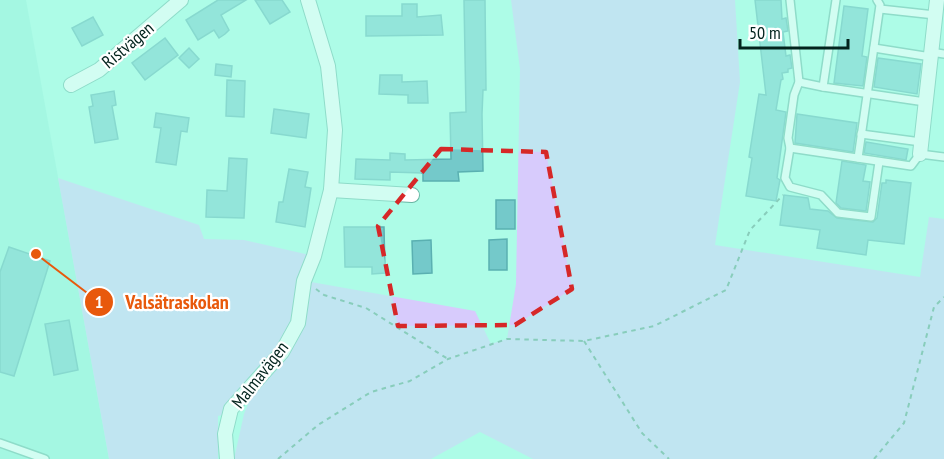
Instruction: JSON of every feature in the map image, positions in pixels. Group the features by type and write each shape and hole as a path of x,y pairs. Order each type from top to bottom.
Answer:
{"street":[{"name":"Ristvägen","path":"71,85 99,70 181,0"},
{"name":"Malmavägen","path":"227,459 225,434 231,409 282,352 298,323 304,281 314,256 331,190 335,130 328,66 308,0"},
{"path":"920,148 935,54 938,9"},
{"path":"331,190 412,195"}],"lane":[{"path":"790,0 799,82 794,95 785,178 790,187 821,195 838,213 871,217 879,162"},
{"path":"823,87 836,0"},
{"path":"858,158 880,9 877,0"},
{"path":"880,9 938,9"},
{"path":"874,48 935,54"},
{"path":"799,82 926,102"},
{"path":"861,134 920,148 944,157"},
{"path":"790,148 910,166 920,148"},
{"path":"0,443 45,459"}],"path":[{"path":"278,459 318,425 370,392 410,381 448,359 507,339 584,341 654,326 726,290 750,230 790,187"},
{"path":"304,281 324,295 366,308 448,359"},
{"path":"874,459 904,423 934,307 944,297"},
{"path":"584,341 642,433 669,459"}],"highlighted area":[{"path":"441,149 546,152 572,289 515,325 398,326 378,226"}],"shaded area":[{"path":"0,0 26,0 109,459 0,459"},
{"path":"511,0 735,0 740,82 715,245 920,277 929,217 944,219 944,459 533,459 480,432 431,459 234,459 244,414 258,380 230,413 218,416 218,459 109,459 58,178 199,225 204,239 244,240 314,256 311,282 475,311 491,344 507,339 516,284 520,69"}],"building":[{"path":"218,0 246,0 221,15 229,30 225,34 219,38 214,30 198,40 186,20"},
{"path":"255,0 282,0 290,12 270,24"},
{"path":"464,0 485,0 486,90 483,90 482,114 483,171 458,172 459,181 423,181 423,173 390,172 390,180 355,179 356,159 390,160 390,153 405,154 405,160 451,159 450,113 466,112"},
{"path":"755,0 781,0 782,19 786,18 788,31 783,32 786,56 790,55 792,68 782,73 783,79 776,110 786,112 776,201 746,196 752,158 749,157 759,94 766,95"},
{"path":"402,4 417,4 417,17 441,15 443,35 366,36 366,16 402,16"},
{"path":"844,6 868,9 862,56 867,57 863,86 834,83"},
{"path":"93,17 103,35 82,46 72,28"},
{"path":"165,38 178,55 145,80 132,63"},
{"path":"189,48 199,59 189,68 179,58"},
{"path":"878,58 921,64 917,94 874,87"},
{"path":"216,64 232,66 231,77 215,75"},
{"path":"380,75 402,75 402,82 427,81 428,103 408,103 408,95 379,94"},
{"path":"227,80 245,81 244,117 226,116"},
{"path":"114,91 116,105 112,106 118,139 95,143 89,107 93,106 91,95"},
{"path":"274,109 309,114 306,138 271,133"},
{"path":"156,113 189,118 187,132 181,131 176,165 156,162 161,128 154,127"},
{"path":"797,114 857,123 853,152 795,143"},
{"path":"866,142 908,149 906,160 864,153"},
{"path":"229,158 247,159 244,218 206,217 207,190 227,191"},
{"path":"842,161 866,165 863,181 870,182 866,211 841,208 836,203"},
{"path":"289,169 308,172 305,187 311,188 305,227 276,222 279,202 283,202"},
{"path":"886,180 911,183 904,244 868,240 866,255 817,248 820,230 780,225 784,195 808,198 810,209 828,211 837,218 873,222 877,218 882,183 886,183"},
{"path":"496,200 515,200 515,229 496,229"},
{"path":"344,227 384,227 385,273 372,274 372,267 345,267"},
{"path":"507,239 507,270 489,270 489,240"},
{"path":"431,240 432,273 413,274 412,241"},
{"path":"9,247 50,261 14,376 0,372 0,272"},
{"path":"69,320 78,370 54,375 45,324"}],"place":[{"name":"Valsätraskolan","path":"36,254"}]}
